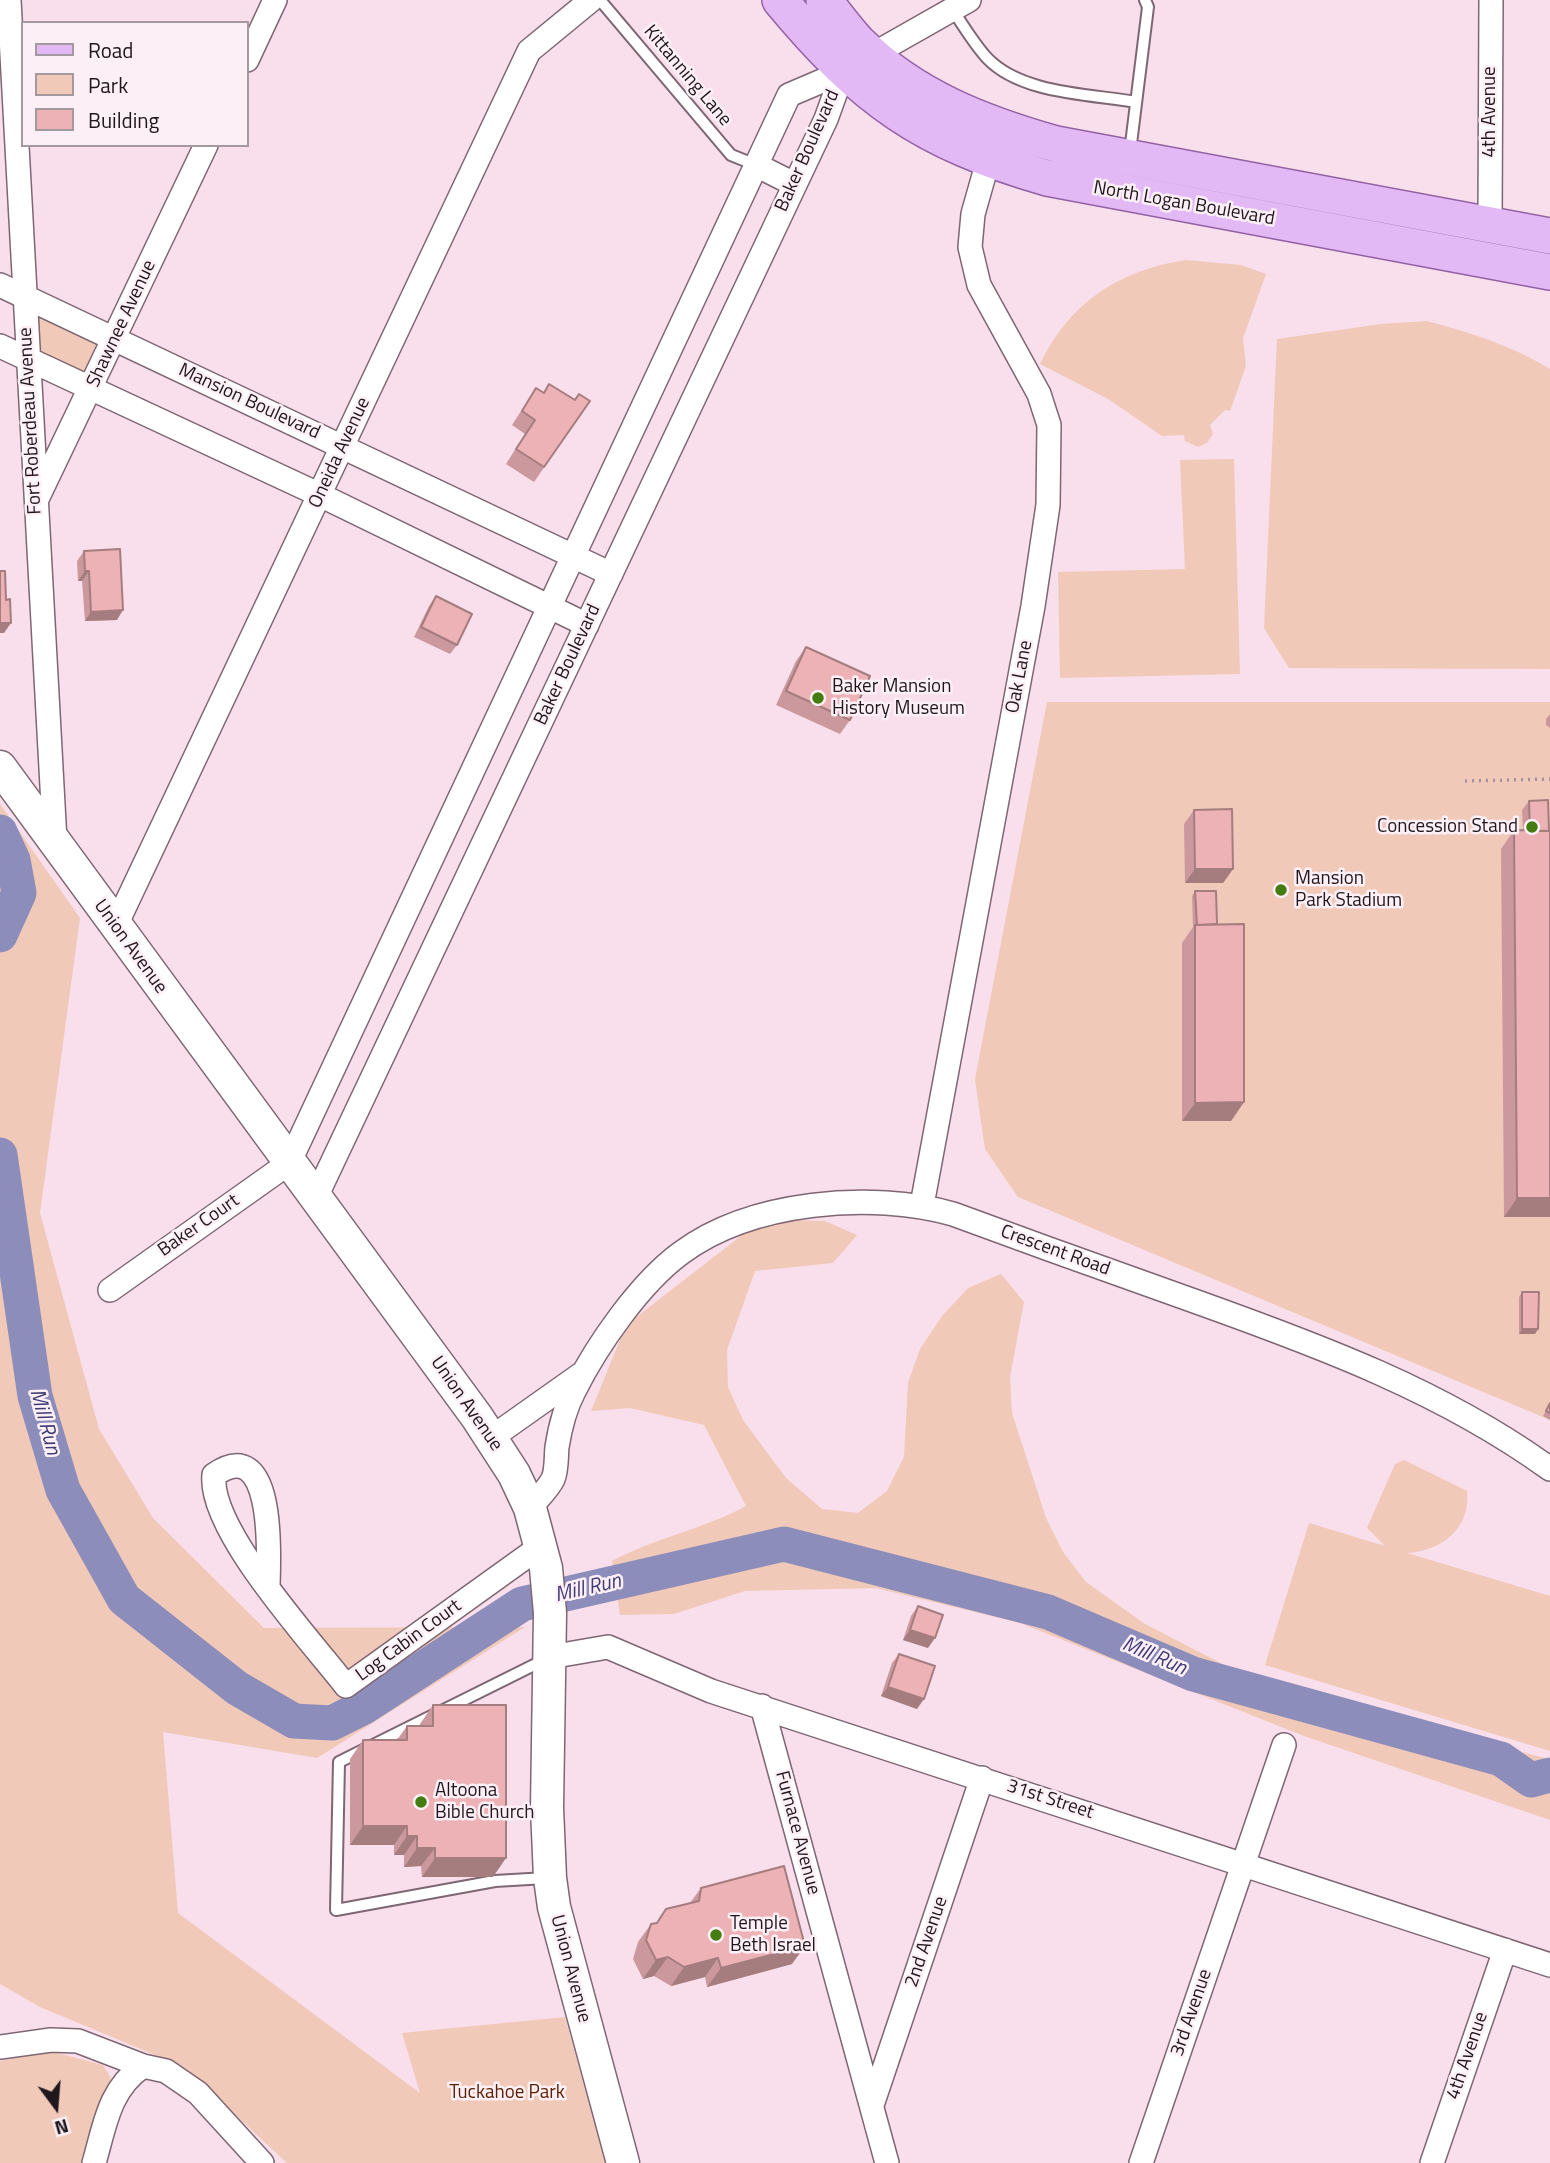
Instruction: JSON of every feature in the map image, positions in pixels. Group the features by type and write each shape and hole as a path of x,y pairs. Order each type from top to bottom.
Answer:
{"main road":[{"path":"780,0 858,63"},
{"path":"824,0 856,40 858,63"},
{"name":"North Logan Boulevard","path":"858,63 907,82 939,101 998,128 1056,144 1550,236"},
{"name":"North Logan Boulevard","path":"858,63 925,132 988,161 1047,178 1550,272"},
{"name":"Union Avenue","path":"0,767 491,1438 514,1474 530,1508 541,1546 549,1599 547,1819 554,1907 623,2163"}],"street":[{"name":"Fort Roberdeau Avenue","path":"9,0 55,841"},
{"path":"248,58 275,0"},
{"name":"Oneida Avenue","path":"115,927 529,51 591,0"},
{"name":"4th Avenue","path":"1490,224 1491,0"},
{"path":"858,63 960,5"},
{"name":"Baker Boulevard","path":"289,1163 789,94 858,63"},
{"name":"Baker Boulevard","path":"315,1199 794,184 858,63"},
{"name":"Shawnee Avenue","path":"36,502 205,147"},
{"name":"Oak Lane","path":"922,1205 1033,606 1048,505 1049,425 1039,394 979,285 970,247 974,214 988,161"},
{"path":"755,165 794,184"},
{"name":"Mansion Boulevard","path":"0,285 611,574"},
{"path":"0,346 320,495 587,625"},
{"name":"Baker Court","path":"110,1290 289,1163"},
{"name":"Crescent Road","path":"530,1508 553,1478 565,1412 586,1371 624,1313 655,1276 680,1253 705,1237 733,1225 807,1207 849,1202 922,1205 1248,1320 1364,1366 1462,1412 1550,1469"},
{"name":"Crescent Road","path":"491,1438 586,1371"},
{"name":"Log Cabin Court","path":"268,1585 346,1686 541,1546"},
{"name":"31st Street","path":"550,1657 608,1647 711,1691 1550,1965"},
{"name":"Furnace Avenue","path":"762,1706 887,2163"},
{"name":"3rd Avenue","path":"1141,2163 1284,1745"},
{"name":"2nd Avenue","path":"872,2105 982,1778"},
{"name":"4th Avenue","path":"1432,2163 1505,1950"},
{"path":"0,2047 51,2040 78,2042 143,2066 166,2071 198,2093 261,2163"},
{"path":"94,2163 113,2096 127,2077 143,2066"}],"lane":[{"name":"Kittanning Lane","path":"600,0 731,155 755,165"},
{"path":"1129,158 1148,7 1145,0"},
{"path":"960,5 987,58 1005,73 1037,85 1136,102"},
{"path":"550,1657 339,1762 336,1910 495,1881 550,1878"}],"path":[{"path":"1465,781 1550,779"}],"green space":[{"path":"1186,260 1241,265 1266,274 1243,338 1246,366 1230,411 1225,410 1210,425 1213,434 1207,443 1198,447 1185,441 1184,435 1162,436 1108,399 1040,364 1066,323 1099,293 1139,272"},
{"path":"37,314 100,343 87,376 41,356 37,351"},
{"path":"1427,321 1490,340 1550,369 1550,669 1289,668 1264,628 1277,339 1381,324"},
{"path":"1234,459 1240,674 1060,678 1058,572 1185,569 1180,460"},
{"name":"Mansion Park Stadium","path":"1047,702 1550,702 1550,1420 1018,1197 985,1149 975,1079"},
{"name":"Tuckahoe Park","path":"0,804 80,918 40,1213 99,1429 153,1518 264,1628 525,1627 317,1758 163,1732 178,1913 420,2093 402,2033 565,2017 605,2163 287,2163 184,2067 40,2007 0,1984"},
{"path":"788,1220 825,1221 857,1235 833,1263 755,1271 727,1350 728,1387 743,1420 786,1478 822,1509 858,1513 887,1491 904,1457 908,1383 920,1349 942,1316 968,1288 1001,1274 1024,1302 1010,1377 1012,1413 1046,1518 1063,1552 1086,1582 1145,1624 1238,1672 1461,1737 1550,1759 1550,1820 1304,1736 1020,1623 876,1588 745,1591 674,1614 620,1615 612,1561 746,1506 704,1425 630,1408 591,1411 626,1325 746,1232"},
{"path":"1404,1460 1467,1491 1464,1516 1451,1536 1431,1548 1407,1553 1550,1596 1550,1751 1265,1665 1309,1523 1385,1546 1367,1528 1395,1464"},
{"path":"50,2051 103,2065 111,2078 81,2163 0,2163 0,2061"}],"building":[{"path":"549,384 575,400 579,394 590,401 544,467 516,449 535,420 522,411 536,388 544,393"},
{"path":"120,549 123,610 91,612 89,571 85,571 84,551"},
{"path":"0,571 5,571 6,600 10,599 11,623 0,623"},
{"path":"436,596 472,614 457,645 421,627"},
{"name":"Baker Mansion History Museum","path":"806,647 870,676 850,720 786,691"},
{"path":"1548,800 1549,831 1530,831 1529,801"},
{"path":"1232,809 1233,869 1195,869 1194,810"},
{"path":"1514,830 1550,831 1550,1198 1517,1198"},
{"path":"1195,891 1216,891 1217,924 1197,925"},
{"path":"1244,924 1244,1102 1195,1103 1195,925"},
{"path":"1522,1292 1539,1292 1538,1329 1522,1329"},
{"path":"918,1606 943,1615 935,1638 910,1630"},
{"path":"899,1654 935,1666 924,1699 888,1687"},
{"name":"Altoona Bible Church","path":"433,1705 506,1705 506,1858 435,1858 435,1848 417,1848 417,1836 407,1836 407,1826 363,1826 363,1740 407,1740 407,1726 433,1726"},
{"name":"Temple Beth Israel","path":"784,1866 805,1946 721,1968 718,1958 684,1967 668,1957 656,1960 646,1940 651,1924 657,1923 666,1909 699,1901 701,1888"}],"waterway":[{"name":"Mill Run","path":"0,832 13,860 19,893 0,935"},
{"name":"Mill Run","path":"0,1155 35,1396 63,1490 124,1599 237,1688 294,1721 332,1723 364,1707 522,1604 784,1544 1048,1612 1193,1674 1501,1759 1531,1780 1550,1775"}],"place":[{"name":"Baker Mansion History Museum","path":"818,698"},
{"name":"Concession Stand","path":"1532,827"},
{"name":"Mansion Park Stadium","path":"1281,890"},
{"name":"Altoona Bible Church","path":"421,1802"},
{"name":"Temple Beth Israel","path":"716,1935"}]}
